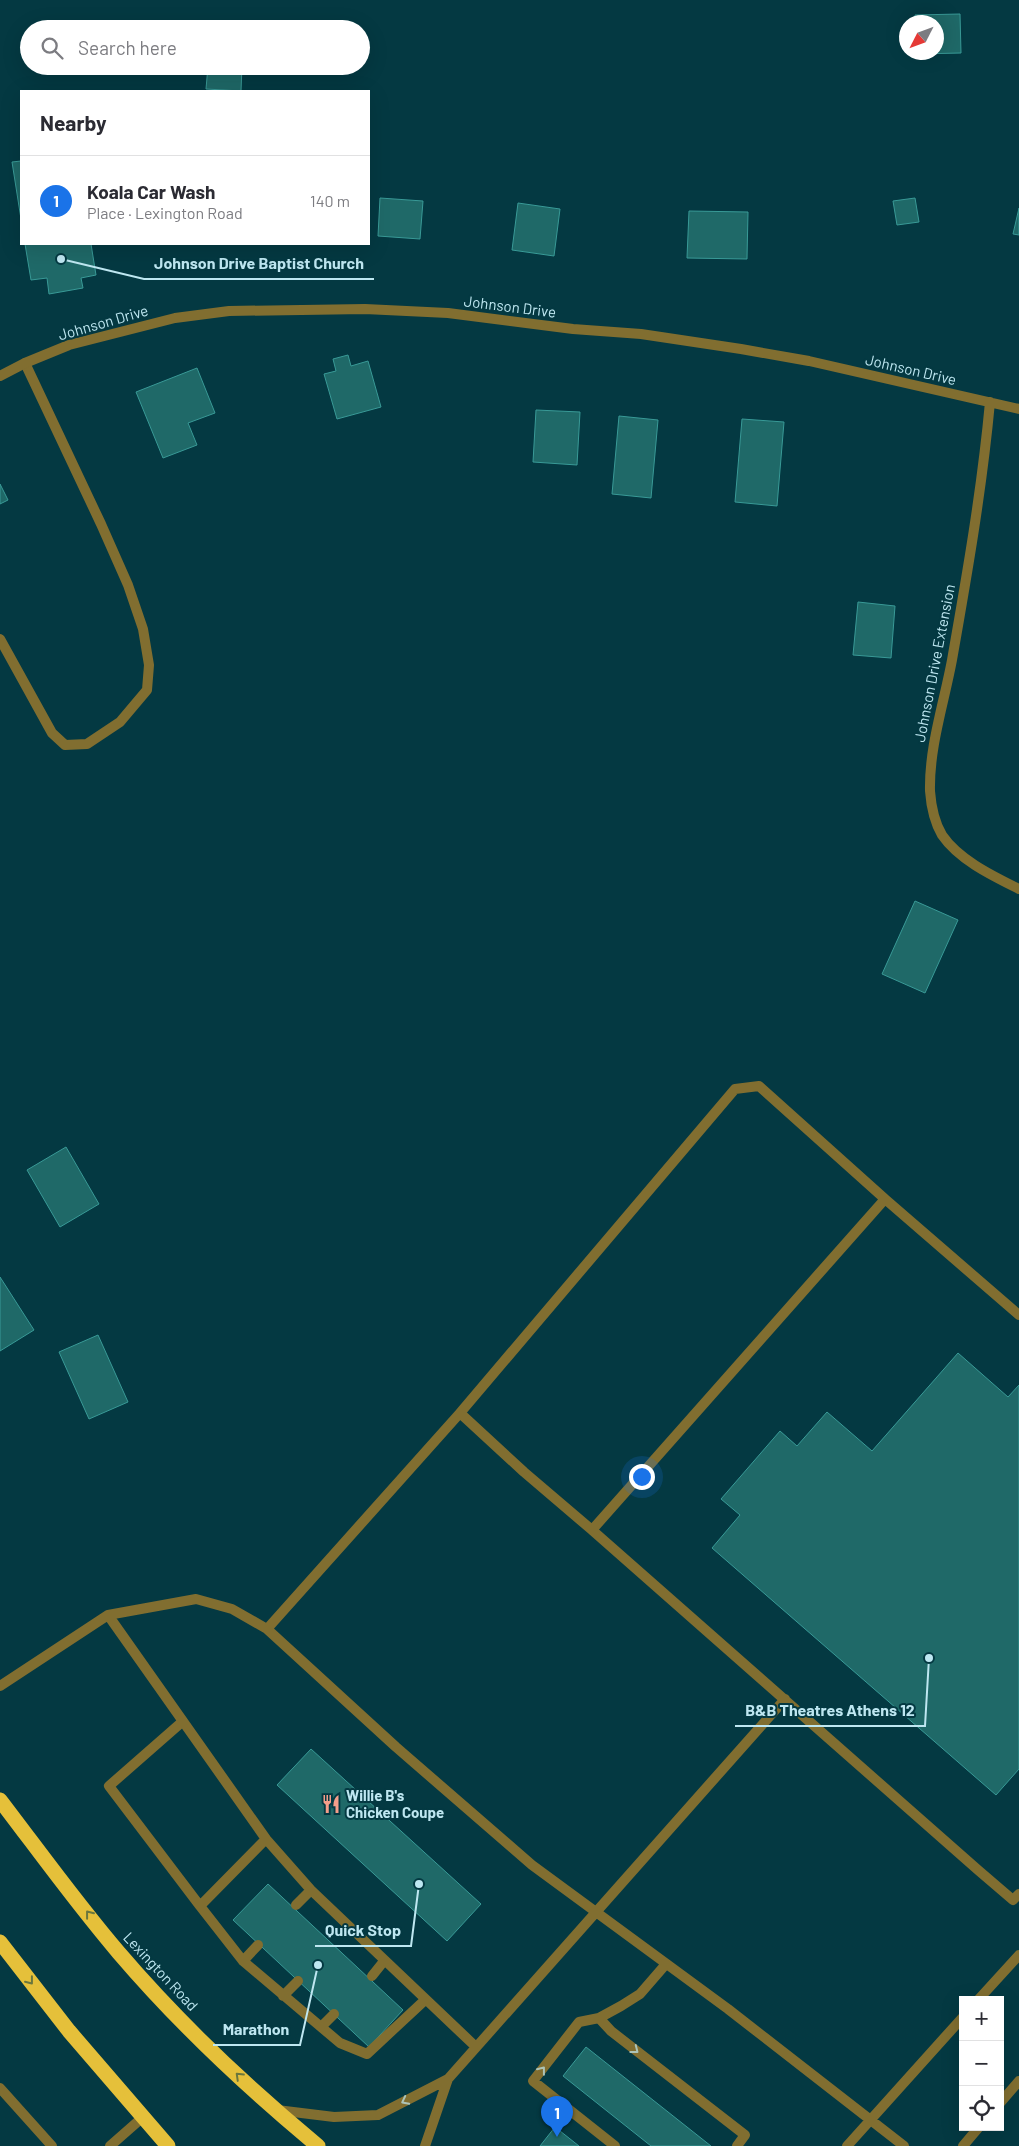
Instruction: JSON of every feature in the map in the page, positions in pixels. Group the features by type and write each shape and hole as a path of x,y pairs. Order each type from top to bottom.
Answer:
{"highway":[{"name":"Lexington Road","path":"0,1800 119,1953 183,2021 274,2110 318,2146"},
{"path":"0,1942 68,2031 168,2146"}],"street":[{"name":"Johnson Drive","path":"0,376 25,363 70,345 122,330 175,318 229,311 366,309 448,313 573,329 641,334 714,345 810,361 1019,409"},
{"path":"0,639 52,733 65,745 87,744 120,722 147,690 149,665 143,629 128,585 25,363"},
{"name":"Johnson Drive Extension","path":"990,402 980,491 952,662 932,754 930,792 935,819 942,835 964,856 993,876 1019,889"},
{"path":"267,1629 460,1414 735,1089 759,1086 885,1199 1019,1315"},
{"path":"592,1530 885,1199"},
{"path":"460,1414 785,1699 909,1811 1017,1899"},
{"path":"0,1686 108,1615 196,1599 232,1609 267,1629 365,1720 532,1865 594,1913 728,2009 904,2146"},
{"path":"108,1615 266,1839 311,1890 384,1962 476,2047"},
{"path":"274,2110 334,2117 378,2115 448,2079 785,1699"},
{"path":"182,1722 109,1786 243,1961 340,2043 367,2054 425,2000"},
{"path":"200,1906 266,1839"},
{"path":"296,1904 311,1890"},
{"path":"243,1961 258,1945"},
{"path":"982,1996 1019,1955"},
{"path":"372,1976 384,1962"},
{"path":"616,2146 533,2081 579,2022 599,2018 640,1994 666,1964"},
{"path":"283,1996 298,1981"},
{"path":"321,2027 334,2014"},
{"path":"599,2018 611,2031 745,2135 737,2146"},
{"path":"847,2146 959,2021"},
{"path":"425,2146 448,2079"},
{"path":"1004,2098 1019,2081"},
{"path":"0,2088 52,2146"},
{"path":"110,2146 143,2118"},
{"path":"963,2146 976,2131"}],"building":[{"path":"960,14 961,53 944,53 944,15 915,15"},
{"path":"207,75 242,75 241,90 206,89"},
{"path":"20,161 20,213 12,162"},
{"path":"380,198 423,201 420,239 378,236"},
{"path":"915,198 919,222 897,225 893,201"},
{"path":"518,203 560,209 554,256 512,250"},
{"path":"1019,208 1019,235 1013,234"},
{"path":"689,211 748,212 747,259 687,258"},
{"path":"25,245 91,245 96,275 81,278 83,288 49,294 47,278 31,280"},
{"path":"348,355 351,366 368,361 381,407 337,419 324,374 336,371 333,359"},
{"path":"197,368 215,413 188,423 197,445 163,458 136,392"},
{"path":"536,410 580,412 577,465 533,462"},
{"path":"619,416 658,420 651,498 612,494"},
{"path":"742,419 784,422 777,506 735,502"},
{"path":"0,484 8,500 0,504"},
{"path":"858,602 895,606 891,658 853,655"},
{"path":"915,901 958,920 925,993 882,974"},
{"path":"66,1147 99,1204 60,1227 27,1170"},
{"path":"0,1277 34,1330 0,1351"},
{"path":"98,1335 128,1402 89,1419 59,1352"},
{"path":"958,1353 1008,1397 1019,1385 1019,1769 996,1795 712,1548 740,1515 721,1499 780,1431 797,1446 827,1412 872,1451"},
{"path":"311,1749 481,1904 447,1941 277,1785"},
{"path":"268,1884 403,2010 369,2047 233,1920"},
{"path":"586,2047 711,2146 651,2146 563,2076"},
{"path":"555,2127 579,2146 540,2146"}],"place":[{"name":"Johnson Drive Baptist Church","path":"61,259"},
{"name":"B&B Theatres Athens 12","path":"929,1658"},
{"name":"Willie B's Chicken Coupe","path":"331,1804"},
{"name":"Quick Stop","path":"419,1884"},
{"name":"Marathon","path":"318,1965"},
{"name":"Koala Car Wash","path":"557,2137"}]}
